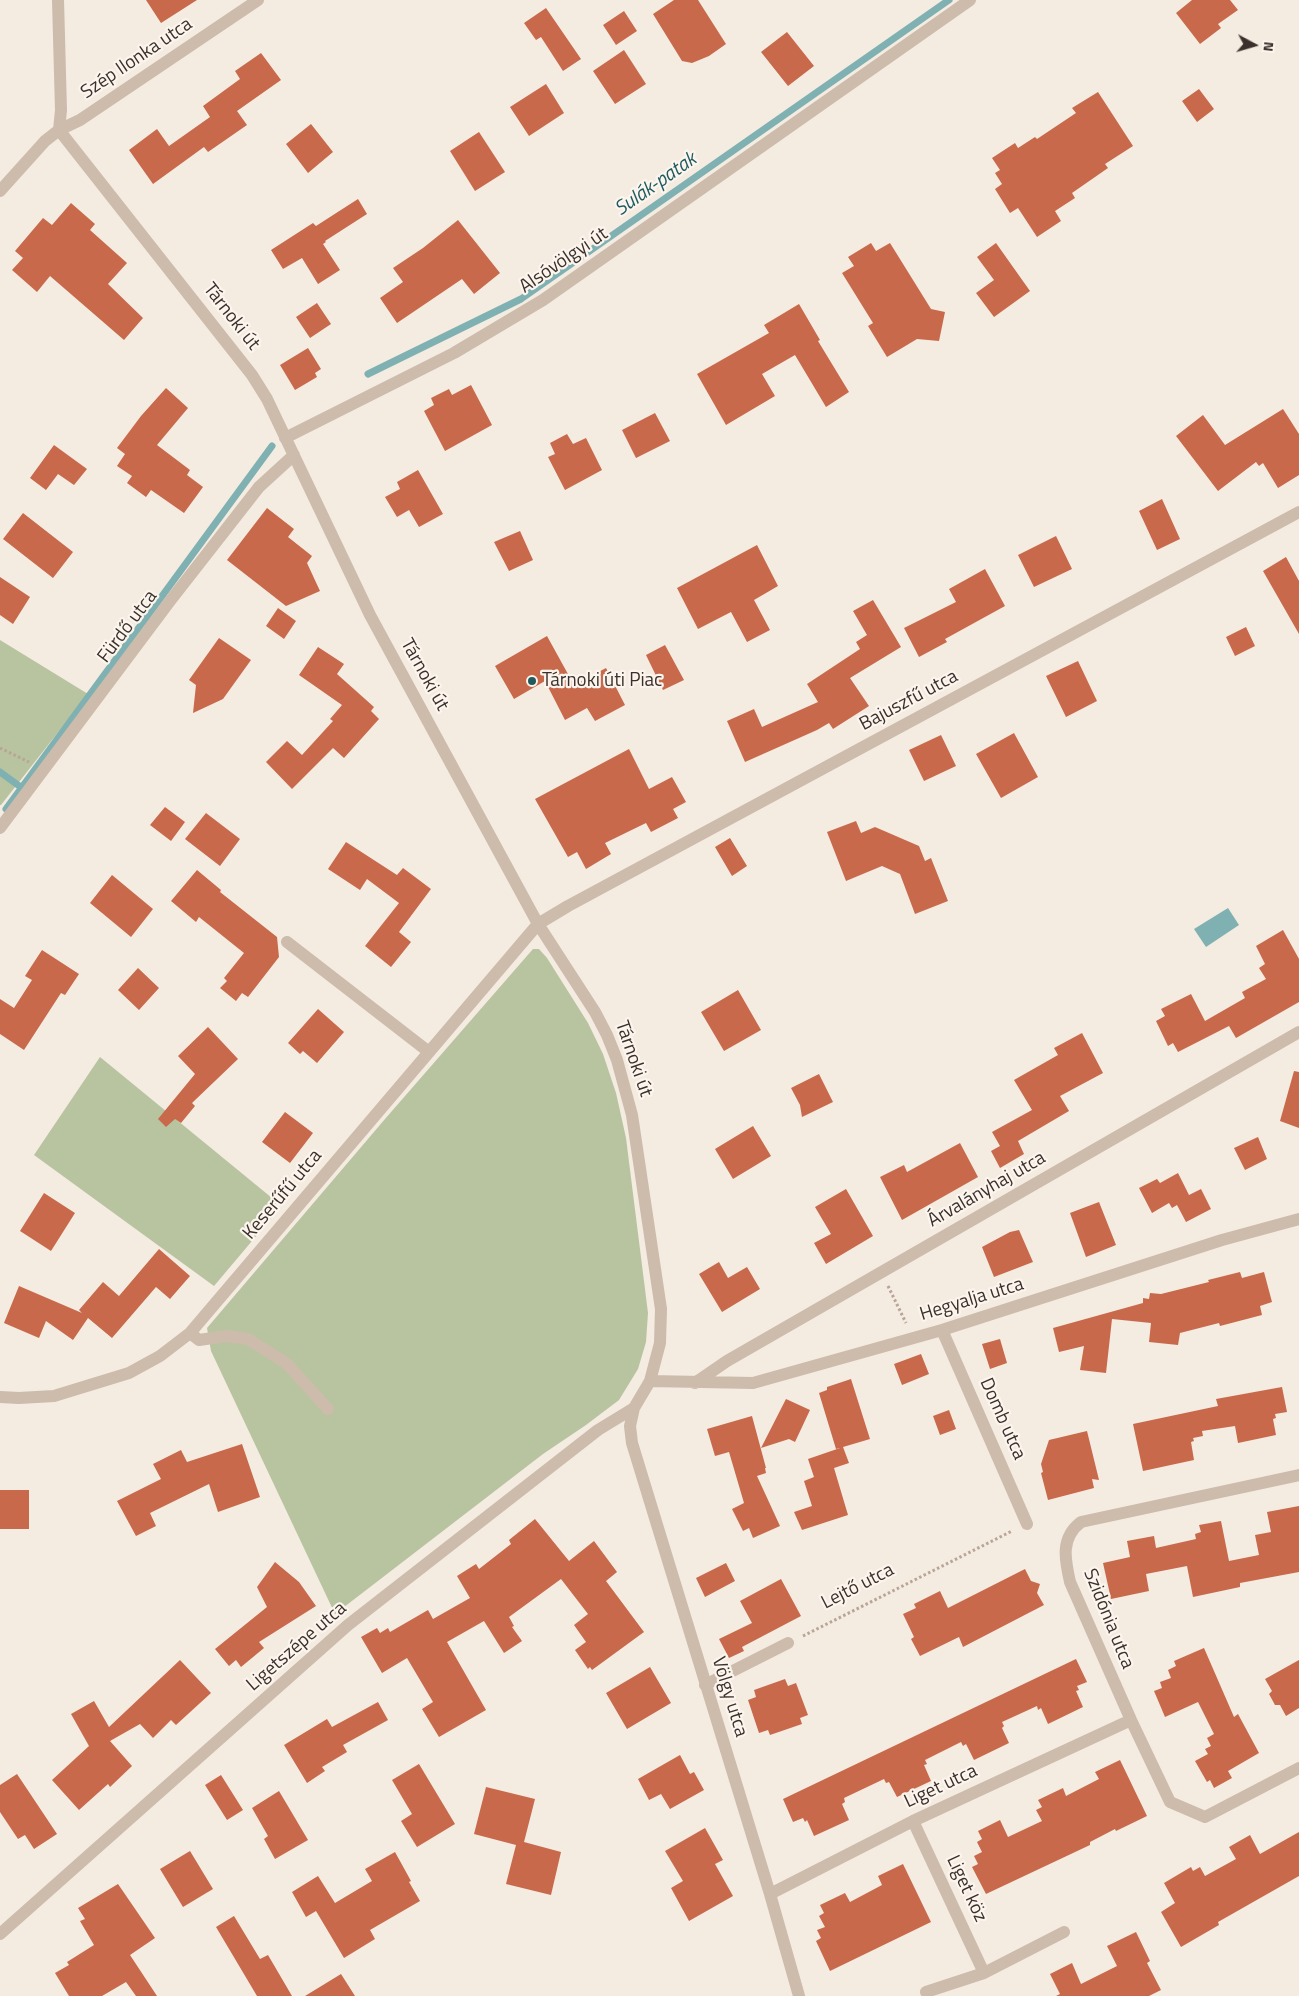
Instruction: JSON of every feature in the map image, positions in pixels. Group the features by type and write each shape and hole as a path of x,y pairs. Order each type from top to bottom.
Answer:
{"street":[{"path":"58,0 61,110 59,130"},
{"name":"Szép Ilonka utca","path":"0,190 45,140 59,130 80,120 258,0"},
{"name":"Alsóvölgyi út","path":"286,438 454,353 543,300 970,0"},
{"name":"Tárnoki út","path":"59,130 252,375 267,399 370,615 538,924 595,1012 607,1035 617,1060 632,1115 661,1309 660,1343 650,1381 634,1408"},
{"name":"Fürdő utca","path":"0,828 178,591 259,487 294,455"},
{"name":"Bajuszfű utca","path":"538,924 568,906 1299,512"},
{"name":"Keserűfű utca","path":"0,1397 54,1396 129,1373 160,1356 190,1333 538,924"},
{"path":"287,942 429,1052"},
{"name":"Árvalányhaj utca","path":"696,1383 727,1361 1299,1032"},
{"name":"Hegyalja utca","path":"650,1381 696,1383 753,1382 942,1330 1222,1240 1299,1219"},
{"name":"Domb utca","path":"942,1330 1027,1524"},
{"path":"190,1333 199,1340 226,1336 248,1339 286,1363 328,1409"},
{"name":"Völgy utca","path":"634,1408 630,1426 632,1443 770,1894 799,1996"},
{"name":"Ligetszépe utca","path":"0,1934 348,1626 598,1430 634,1408"},
{"name":"Szidónia utca","path":"1299,1475 1082,1522 1066,1539 1065,1560 1070,1582 1131,1720 1170,1802 1205,1817 1299,1768"},
{"path":"706,1684 788,1643"},
{"name":"Liget utca","path":"770,1894 913,1821 1131,1720"},
{"name":"Liget köz","path":"913,1821 984,1973"},
{"path":"926,1992 984,1973 1064,1932"}],"path":[{"path":"0,748 45,768"},
{"path":"881,1272 913,1338"},
{"name":"Lejtő utca","path":"788,1643 1027,1524"}],"green space":[{"path":"0,640 88,694 1,805 0,805"},
{"path":"533,949 539,949 547,958 588,1023 603,1054 616,1093 626,1138 648,1313 646,1342 638,1369 619,1400 543,1454 335,1614 211,1351 207,1328"},
{"path":"100,1057 272,1198 279,1209 214,1286 34,1155"}],"water":[{"path":"1228,908 1239,925 1206,947 1194,929"}],"building":[{"path":"146,0 197,0 161,23"},
{"path":"674,0 698,0 726,44 709,56 692,63 682,61 653,14"},
{"path":"1192,0 1230,0 1238,10 1218,24 1221,28 1200,44 1176,13"},
{"path":"546,8 581,59 563,71 541,37 536,40 524,23"},
{"path":"624,11 637,31 616,45 603,25"},
{"path":"787,32 814,66 788,86 761,52"},
{"path":"624,50 646,84 615,104 593,71"},
{"path":"261,53 281,80 237,111 247,125 208,152 204,147 153,184 129,150 157,129 169,146 210,117 203,106 240,79 235,71"},
{"path":"546,84 564,113 529,136 510,107"},
{"path":"1199,89 1214,109 1197,122 1182,101"},
{"path":"1098,92 1133,146 1105,164 1108,168 1072,193 1075,198 1055,211 1061,221 1037,237 1018,208 1010,213 995,189 1002,184 995,173 1000,170 992,158 1015,143 1018,148 1035,137 1037,139 1076,113 1072,108"},
{"path":"311,124 333,152 308,173 286,144"},
{"path":"479,132 505,172 475,191 450,151"},
{"path":"358,199 367,214 323,244 340,270 318,284 302,258 283,269 271,250 313,223 316,226"},
{"path":"71,203 95,224 90,230 127,263 108,284 143,318 124,340 50,276 37,292 12,270 23,258 15,251 43,218 52,225"},
{"path":"458,220 500,273 474,294 462,279 397,323 380,298 403,282 393,268 423,248"},
{"path":"871,243 876,251 890,243 931,309 945,312 939,341 917,339 887,357 868,326 873,323 842,273 854,266 848,257"},
{"path":"996,243 1030,291 994,317 976,293 994,280 977,257"},
{"path":"317,303 331,324 310,338 296,317"},
{"path":"799,304 820,340 818,341 849,392 826,407 795,355 762,374 775,396 726,425 697,374 769,333 764,325"},
{"path":"308,348 321,369 315,373 317,377 295,390 280,365"},
{"path":"471,385 492,425 445,451 424,411 434,405 431,398 449,389 452,395"},
{"path":"166,388 188,408 157,445 190,470 187,475 203,487 184,513 151,490 146,497 127,483 132,476 117,466 125,454 117,448 141,416"},
{"path":"1283,409 1299,434 1299,475 1278,488 1263,463 1259,466 1256,462 1218,491 1176,436 1203,415 1225,445"},
{"path":"655,413 670,441 636,458 622,430"},
{"path":"567,434 573,444 586,438 602,470 565,490 548,457 555,454 550,443"},
{"path":"54,445 87,469 74,485 58,474 46,490 30,478"},
{"path":"418,470 443,514 419,527 409,510 397,517 385,497 400,489 397,482"},
{"path":"1162,499 1180,539 1157,550 1139,511"},
{"path":"267,508 294,529 288,537 312,556 307,563 320,591 286,606 227,560"},
{"path":"23,513 73,552 53,578 3,539"},
{"path":"520,531 533,560 509,571 494,542"},
{"path":"1056,536 1072,569 1034,587 1018,555"},
{"path":"757,545 778,586 754,600 770,630 747,642 731,612 698,629 677,588"},
{"path":"1286,557 1299,581 1299,634 1263,571"},
{"path":"985,569 1005,606 945,639 947,642 919,657 904,628 956,602 949,589"},
{"path":"0,577 30,597 13,624 0,615"},
{"path":"873,600 901,647 850,678 869,706 833,729 829,723 745,762 727,721 754,709 762,727 818,702 807,684 860,649 856,642 867,635 853,611"},
{"path":"278,608 296,621 284,639 266,626"},
{"path":"1246,627 1255,646 1235,656 1226,637"},
{"path":"547,636 574,685 606,668 625,705 595,721 587,708 565,720 545,681 514,699 495,666"},
{"path":"219,638 251,660 223,699 193,713 196,685 189,680"},
{"path":"665,645 684,680 663,690 646,655"},
{"path":"318,647 344,664 337,674 374,707 371,711 379,719 344,758 333,748 292,789 266,762 287,741 302,755 333,721 330,719 342,705 299,675"},
{"path":"1078,661 1097,701 1066,717 1046,676"},
{"path":"1014,733 1038,777 1001,798 976,754"},
{"path":"941,735 956,766 924,781 909,750"},
{"path":"629,749 649,789 672,777 686,802 673,809 678,818 651,832 646,823 605,843 611,854 586,869 577,852 568,857 535,799"},
{"path":"165,807 185,822 171,841 150,825"},
{"path":"206,813 240,839 220,866 185,839"},
{"path":"856,821 861,833 875,827 919,846 925,861 931,858 948,901 915,914 900,874 882,866 846,881 827,832"},
{"path":"730,838 747,866 732,876 715,847"},
{"path":"346,842 397,875 403,868 431,889 399,932 411,942 391,967 365,946 399,903 367,879 360,890 328,869"},
{"path":"197,870 221,890 220,892 277,937 279,957 248,997 242,993 236,1001 220,988 227,981 224,978 244,953 199,917 196,922 171,901"},
{"path":"112,875 153,909 131,937 90,903"},
{"path":"1283,930 1299,959 1299,1002 1236,1038 1229,1026 1178,1052 1173,1043 1168,1046 1156,1021 1165,1016 1161,1009 1191,994 1205,1021 1245,998 1242,992 1266,979 1259,968 1265,964 1256,946"},
{"path":"42,950 79,974 65,995 61,993 24,1050 0,1034 0,999 14,1008 32,980 25,976"},
{"path":"138,968 159,988 139,1010 118,990"},
{"path":"738,990 761,1030 724,1051 701,1012"},
{"path":"318,1009 344,1032 317,1063 303,1051 300,1054 288,1043"},
{"path":"208,1027 238,1059 192,1103 195,1106 181,1123 175,1119 166,1127 158,1119 195,1074 178,1056"},
{"path":"1082,1033 1103,1073 1060,1096 1069,1111 1018,1141 1024,1154 1000,1168 991,1151 1000,1146 992,1132 1032,1110 1014,1080 1058,1055 1054,1048"},
{"path":"1294,1071 1299,1072 1299,1128 1280,1121"},
{"path":"819,1074 833,1102 802,1117 800,1105 791,1088"},
{"path":"285,1112 313,1133 290,1163 262,1142"},
{"path":"753,1126 771,1156 733,1179 715,1149"},
{"path":"1258,1137 1267,1159 1245,1170 1234,1148"},
{"path":"960,1143 978,1177 902,1220 880,1177 904,1165 907,1172"},
{"path":"1178,1173 1189,1195 1201,1189 1211,1209 1186,1222 1177,1205 1172,1208 1169,1203 1152,1213 1139,1188 1157,1179 1160,1183"},
{"path":"846,1189 873,1236 826,1264 814,1243 831,1234 815,1207"},
{"path":"44,1193 75,1213 51,1251 20,1231"},
{"path":"1099,1202 1116,1245 1086,1257 1070,1213"},
{"path":"1019,1230 1033,1262 994,1277 982,1247 1010,1232"},
{"path":"159,1249 190,1276 170,1299 156,1287 112,1338 88,1318 73,1340 46,1321 39,1338 4,1323 19,1286 82,1313 79,1310 103,1282 119,1296"},
{"path":"719,1262 728,1278 747,1267 760,1289 722,1312 699,1274"},
{"path":"1240,1272 1242,1278 1264,1272 1272,1302 1260,1306 1262,1315 1220,1326 1219,1323 1180,1333 1178,1345 1149,1342 1151,1323 1112,1319 1106,1373 1080,1370 1084,1346 1059,1352 1053,1328 1143,1303 1143,1298 1149,1299 1150,1293 1161,1294"},
{"path":"1000,1339 1007,1363 990,1369 982,1344"},
{"path":"921,1354 929,1374 902,1385 894,1364"},
{"path":"851,1379 870,1439 843,1447 849,1463 834,1468 848,1515 802,1530 794,1512 812,1506 804,1481 814,1477 808,1459 840,1448 836,1449 819,1393 827,1390 827,1387"},
{"path":"1282,1387 1287,1412 1275,1414 1276,1418 1273,1419 1276,1435 1238,1443 1235,1426 1202,1431 1203,1436 1193,1438 1194,1441 1191,1442 1194,1460 1143,1471 1133,1424 1218,1406 1216,1399"},
{"path":"786,1399 810,1410 795,1442 789,1439 761,1448"},
{"path":"949,1410 956,1429 940,1435 933,1416"},
{"path":"752,1416 766,1468 766,1473 757,1476 780,1526 753,1538 749,1528 743,1531 732,1509 744,1503 729,1452 715,1456 707,1429"},
{"path":"1087,1431 1099,1480 1092,1479 1094,1488 1048,1500 1041,1473 1043,1472 1041,1464 1049,1440"},
{"path":"242,1444 260,1497 218,1512 209,1484 150,1513 156,1526 136,1536 117,1501 161,1479 153,1464 181,1450 187,1462"},
{"path":"0,1490 29,1490 29,1529 0,1529"},
{"path":"1299,1506 1299,1572 1240,1583 1240,1587 1193,1597 1187,1566 1146,1574 1149,1591 1111,1599 1103,1563 1130,1557 1127,1541 1154,1536 1156,1548 1196,1539 1195,1534 1201,1532 1199,1525 1221,1521 1229,1561 1259,1555 1255,1535 1271,1532 1267,1512"},
{"path":"535,1519 569,1561 594,1541 617,1572 606,1581 644,1632 592,1670 590,1667 588,1669 575,1650 586,1642 574,1625 588,1614 561,1579 509,1617 514,1626 512,1627 522,1641 504,1653 484,1621 447,1642 486,1710 439,1737 422,1709 433,1702 407,1658 382,1673 361,1637 377,1628 380,1633 388,1628 390,1632 428,1610 433,1619 470,1598 457,1576 476,1564 479,1569 511,1544 509,1540"},
{"path":"275,1562 299,1582 316,1606 259,1642 264,1648 241,1667 236,1660 229,1666 215,1649 267,1607 257,1587"},
{"path":"726,1563 735,1581 705,1597 696,1578"},
{"path":"1025,1569 1031,1581 1040,1584 1037,1593 1044,1605 963,1647 959,1637 920,1656 911,1639 914,1637 903,1614 916,1608 914,1604 940,1591 948,1608"},
{"path":"781,1579 801,1616 742,1647 744,1651 729,1658 719,1639 752,1623 740,1601"},
{"path":"1204,1648 1234,1717 1238,1714 1259,1753 1228,1771 1232,1778 1214,1788 1210,1780 1207,1782 1195,1761 1208,1754 1205,1749 1211,1746 1207,1738 1214,1734 1198,1702 1165,1717 1154,1691 1162,1688 1160,1682 1171,1678 1168,1670 1176,1666 1174,1661"},
{"path":"1076,1659 1087,1682 1077,1686 1079,1690 1076,1691 1083,1707 1048,1724 1041,1708 1038,1710 1037,1706 1002,1722 1004,1726 1002,1728 1009,1743 974,1760 966,1744 963,1746 961,1742 925,1760 927,1764 924,1765 931,1781 897,1797 889,1782 886,1783 884,1779 844,1798 845,1802 842,1804 849,1820 814,1836 807,1820 805,1822 803,1818 793,1822 783,1799"},
{"path":"180,1660 211,1693 176,1725 171,1720 153,1738 140,1724 110,1741 132,1766 110,1787 108,1784 79,1810 52,1780 89,1746 71,1714 94,1701 109,1727"},
{"path":"1299,1660 1299,1708 1286,1716 1280,1705 1275,1705 1269,1694 1272,1691 1265,1679"},
{"path":"650,1667 671,1703 627,1729 606,1693"},
{"path":"785,1679 788,1686 796,1683 808,1715 800,1718 802,1724 770,1735 768,1730 759,1733 748,1700 756,1697 754,1690"},
{"path":"378,1702 388,1720 343,1745 347,1752 322,1767 325,1771 307,1783 284,1745 327,1719 332,1727"},
{"path":"680,1755 690,1774 694,1772 704,1790 670,1809 661,1794 649,1800 638,1779"},
{"path":"1120,1760 1147,1816 1116,1831 1115,1829 1090,1842 1090,1845 986,1894 972,1867 978,1864 974,1856 982,1852 977,1842 982,1839 978,1831 1000,1820 1008,1837 1042,1821 1036,1810 1042,1807 1038,1800 1063,1788 1066,1796 1099,1779 1095,1772"},
{"path":"419,1764 455,1824 417,1847 401,1821 412,1814 392,1780"},
{"path":"17,1774 57,1834 34,1849 25,1835 18,1839 0,1812 0,1785"},
{"path":"221,1775 243,1810 227,1820 205,1785"},
{"path":"486,1787 535,1799 524,1842 561,1852 551,1895 506,1884 516,1845 474,1834"},
{"path":"279,1791 308,1840 275,1859 264,1839 268,1836 252,1808"},
{"path":"705,1828 723,1860 715,1864 733,1896 689,1921 671,1888 683,1881 665,1851"},
{"path":"1299,1832 1299,1876 1218,1922 1219,1925 1181,1947 1161,1912 1175,1903 1164,1883 1191,1867 1193,1871 1200,1867 1205,1876 1236,1859 1229,1847 1250,1835 1260,1854"},
{"path":"190,1851 213,1889 183,1907 160,1869"},
{"path":"395,1852 420,1901 370,1930 375,1939 344,1958 316,1911 306,1917 292,1892 318,1876 335,1903 372,1881 365,1869"},
{"path":"903,1864 931,1922 830,1971 816,1941 821,1938 817,1930 825,1927 819,1916 824,1913 820,1905 845,1893 850,1902 882,1885 878,1876"},
{"path":"118,1884 155,1938 130,1955 157,1996 136,1996 126,1982 102,1996 69,1996 55,1973 69,1965 67,1962 94,1945 80,1921 85,1919 78,1908"},
{"path":"234,1916 260,1959 268,1955 292,1996 257,1996 216,1927"},
{"path":"1136,1932 1150,1961 1147,1963 1161,1990 1149,1996 1056,1996 1060,1994 1050,1974 1072,1963 1081,1984 1117,1966 1107,1946"},
{"path":"341,1974 355,1996 305,1996"}],"waterway":[{"name":"Sulák-patak","path":"368,374 521,299 949,0"},
{"path":"6,809 272,446"},
{"path":"0,772 22,788"}],"place":[{"name":"Tárnoki úti Piac","path":"532,681"}]}
